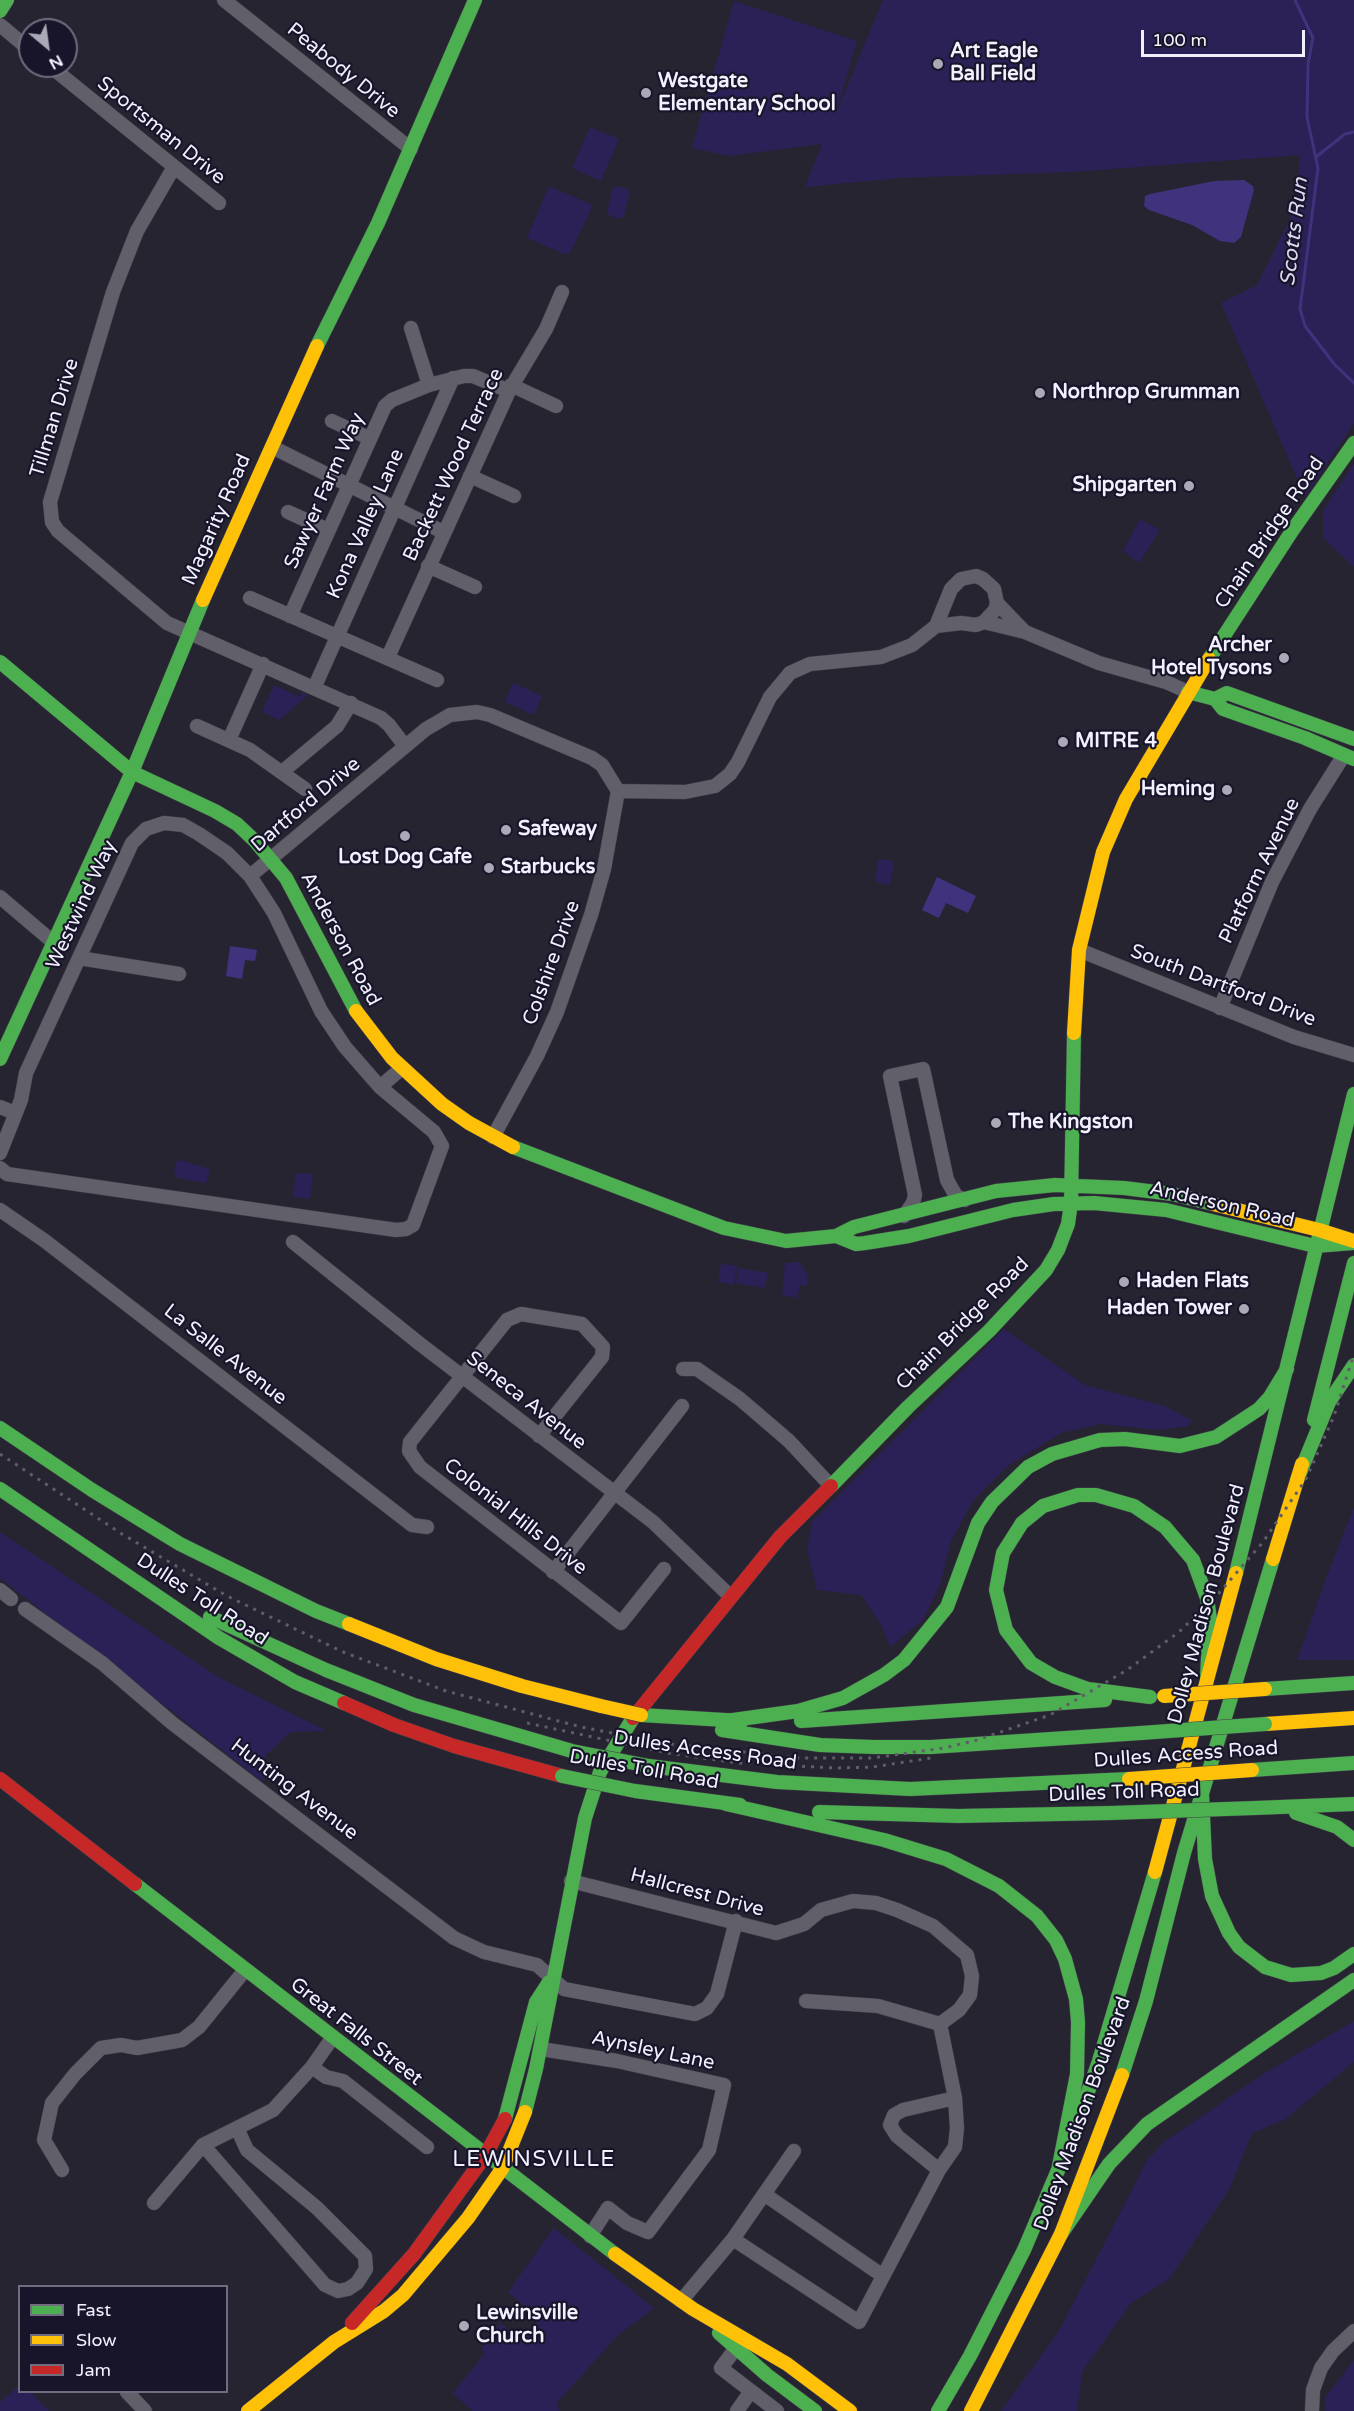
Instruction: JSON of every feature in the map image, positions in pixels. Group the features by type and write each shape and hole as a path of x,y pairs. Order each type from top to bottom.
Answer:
{"main road":[{"path":"0,10 7,0"},
{"name":"Magarity Road","path":"0,1059 132,772 188,633 411,149 475,0"},
{"name":"Chain Bridge Road","path":"248,2411 334,2342 384,2311 403,2295 468,2218 502,2169 524,2114 540,2049 585,1818 600,1772 627,1726 765,1554 830,1485 988,1331 1046,1270 1064,1238 1072,1186 1073,1059 1079,950 1095,876 1115,823 1188,692 1292,531 1354,443"},
{"name":"Anderson Road","path":"0,662 132,772 215,811 237,824 271,859 299,900 351,1004 370,1032 402,1068 442,1104 493,1137 519,1150 744,1234 786,1241 836,1236 854,1227 1018,1188 1072,1186 1124,1188 1172,1194 1319,1230 1354,1242"},
{"path":"1188,692 1215,699 1227,693 1354,739"},
{"path":"1215,699 1222,710 1305,738 1349,757"},
{"name":"Dolley Madison Boulevard","path":"938,2411 970,2356 1024,2250 1058,2170 1099,2061 1137,1936 1260,1483 1315,1246 1354,1094"},
{"name":"Anderson Road","path":"836,1236 856,1244 874,1242 1013,1210 1071,1203 1166,1210 1315,1246 1354,1242"},
{"name":"Dolley Madison Boulevard","path":"971,2411 1061,2234 1127,2062 1202,1793 1297,1480 1354,1263"},
{"path":"1297,1480 1329,1402 1354,1365"},
{"path":"726,1721 790,1713 843,1698 877,1680 904,1659 935,1625 947,1607 978,1523 992,1502 1028,1467 1052,1454 1100,1440 1125,1439 1180,1446 1216,1437 1259,1409 1270,1397 1287,1369"},
{"name":"Dulles Toll Road","path":"0,1428 92,1490 180,1544 307,1607 436,1659 522,1686 641,1715"},
{"name":"Dulles Toll Road","path":"0,1489 219,1638 306,1687 349,1707 454,1746 562,1776 635,1791 726,1804 884,1815 1111,1813 1354,1804"},
{"path":"1157,1696 1107,1693 1055,1677 1031,1663 1005,1630 996,1590 1003,1553 1022,1523 1043,1506 1078,1495 1096,1495 1134,1506 1165,1527 1193,1560 1208,1598 1210,1619 1207,1677"},
{"name":"Dulles Access Road","path":"93,1551 193,1608 326,1670 463,1721 572,1751 649,1766 777,1782 910,1789 1129,1779 1354,1763"},
{"path":"681,1720 806,1721 1354,1683"},
{"name":"Dulles Access Road","path":"641,1715 681,1720 765,1738 874,1747 931,1747 1354,1718"},
{"name":"Great Falls Street","path":"0,1779 590,2236 693,2309 787,2364 850,2411"},
{"path":"1202,1793 1205,1859 1212,1896 1229,1933 1239,1947 1265,1967 1291,1976 1321,1973 1334,1968 1354,1954"},
{"path":"726,1804 874,1837 946,1859 999,1886 1037,1917 1056,1940 1065,1959 1076,1999 1078,2022 1077,2074 1058,2170"},
{"path":"1259,1808 1321,1820 1337,1827 1354,1840"},
{"name":"Chain Bridge Road","path":"334,2342 414,2254 485,2156 505,2118 536,2002 553,1977"},
{"path":"1061,2234 1109,2164 1147,2124 1354,1980"},
{"name":"Great Falls Street","path":"693,2309 736,2348 815,2411"},
{"path":"923,2411 970,2356"}],"street":[{"name":"Peabody Drive","path":"224,0 411,149"},
{"path":"0,25 18,40"},
{"name":"Sportsman Drive","path":"65,78 219,203"},
{"name":"Tillman Drive","path":"174,166 142,220 124,260 50,502 50,512 58,531 167,623 315,686 351,704 390,725 405,746"},
{"name":"Backett Wood Terrace","path":"388,657 510,388 546,329 562,292"},
{"path":"411,328 429,385"},
{"name":"Sawyer Farm Way","path":"290,616 369,438 385,406 392,400 429,385 453,378 473,376 556,406"},
{"name":"Kona Valley Lane","path":"315,686 453,378"},
{"path":"332,421 369,438"},
{"path":"272,447 443,532"},
{"path":"470,476 514,496"},
{"path":"288,512 328,530"},
{"path":"428,566 475,587"},
{"path":"405,746 437,721 450,715 477,712 490,715 592,758 610,775 618,791 685,792 715,786 730,774 770,697 790,674 810,664 869,658 898,652 912,645 936,626 955,583 968,576 976,576 989,583 994,589 997,603 995,610 984,622 976,625 961,623 936,626"},
{"path":"250,598 437,680"},
{"path":"947,601 951,614 961,623"},
{"path":"997,603 1025,632"},
{"path":"984,622 1025,632 1093,660 1166,682 1188,692"},
{"path":"229,740 263,664"},
{"path":"282,772 337,726 351,704"},
{"path":"197,726 250,750 305,789"},
{"name":"Dartford Drive","path":"250,876 405,746"},
{"name":"Platform Avenue","path":"1220,1008 1272,882 1310,809 1349,757"},
{"name":"Colshire Drive","path":"493,1137 537,1056 575,965 604,869 618,791"},
{"name":"Westwind Way","path":"0,1153 21,1100 26,1073 132,843 146,829 164,823 183,825 227,854 250,876 274,913 321,1011 345,1047 380,1087 434,1132 442,1146 413,1225 406,1229 396,1230 7,1174 0,1168"},
{"path":"0,897 53,942"},
{"name":"South Dartford Drive","path":"1079,950 1220,1008 1294,1036 1354,1055"},
{"path":"79,958 179,974"},
{"path":"380,1087 402,1068"},
{"path":"904,1216 915,1196 890,1076 923,1068 948,1185 956,1196 965,1200"},
{"path":"0,1107 15,1113"},
{"name":"La Salle Avenue","path":"0,1210 45,1241 412,1525 427,1527"},
{"name":"Seneca Avenue","path":"293,1242 463,1377 666,1533 730,1596"},
{"name":"Colonial Hills Drive","path":"539,1436 602,1357 603,1347 591,1330 582,1324 521,1314 513,1315 410,1442 409,1451 413,1460 553,1572 621,1623 664,1569"},
{"path":"684,1369 697,1369 740,1399 789,1441 830,1485"},
{"path":"553,1572 682,1406"},
{"path":"0,1590 11,1599"},
{"name":"Hunting Avenue","path":"25,1609 102,1663 172,1723 454,1938 484,1952 537,1965 564,1989 695,2013 707,2008 717,1994 736,1921"},
{"name":"Hallcrest Drive","path":"571,1881 776,1933 804,1924 821,1910 853,1901 876,1903 933,1926 967,1955 972,1976 970,1995 959,2010 940,2024"},
{"path":"62,2170 44,2140 52,2103 75,2074 101,2048 121,2044 137,2048 182,2040 199,2027 245,1970"},
{"path":"733,2239 859,2322 939,2170 955,2147 957,2128 955,2098 940,2024 878,2006 806,2001"},
{"path":"154,2203 203,2145 273,2110 312,2067 333,2037"},
{"name":"Aynsley Lane","path":"540,2049 617,2061 724,2085 710,2150 648,2232 627,2223 608,2208 590,2236"},
{"path":"312,2067 326,2077 343,2081 427,2147"},
{"path":"939,2170 897,2136 890,2125 894,2115 903,2110 955,2098"},
{"path":"203,2145 325,2285 338,2291 348,2289 357,2283 366,2269 365,2256 317,2208 247,2150 237,2128"},
{"path":"681,2301 733,2239 794,2151"},
{"path":"764,2194 883,2276"},
{"path":"357,2283 374,2300"},
{"path":"1312,2411 1313,2390 1321,2368 1333,2351 1354,2331"},
{"path":"736,2348 721,2368 777,2411"},
{"path":"737,2411 751,2391"},
{"path":"129,2393 145,2411"}],"shaded area":[{"path":"883,0 1354,0 1354,423 1305,497 1221,303 1257,285 1296,207 1300,155 1071,172 899,178 805,187 822,144 729,156 692,148 734,1 857,41 836,113"},
{"path":"590,127 619,139 601,181 572,168"},
{"path":"1244,180 1253,186 1254,190 1241,237 1234,243 1220,241 1192,225 1149,210 1144,206 1145,196 1150,194 1214,181"},
{"path":"549,186 593,205 570,253 564,254 527,238"},
{"path":"616,186 628,189 630,192 624,216 620,219 610,216 607,212 613,188"},
{"path":"1354,464 1354,567 1323,538 1323,511"},
{"path":"1140,519 1160,530 1139,563 1123,551"},
{"path":"513,683 542,696 534,715 505,702"},
{"path":"274,685 300,697 302,692 308,695 279,720 262,712"},
{"path":"878,859 894,861 890,885 875,882"},
{"path":"937,877 976,896 968,913 946,903 939,918 922,910"},
{"path":"230,946 257,950 255,961 245,960 242,979 226,976"},
{"path":"180,1160 210,1169 206,1183 177,1178 174,1171 176,1162"},
{"path":"296,1173 313,1174 310,1199 293,1197"},
{"path":"799,1262 808,1275 807,1286 800,1285 797,1298 782,1295 785,1263"},
{"path":"721,1264 737,1266 734,1285 718,1282"},
{"path":"738,1268 768,1273 765,1288 736,1283"},
{"path":"1004,1329 1085,1385 1165,1406 1192,1421 1188,1426 1158,1430 1100,1424 1061,1433 1009,1465 974,1499 951,1541 941,1582 923,1620 890,1647 881,1625 861,1595 817,1590 807,1550 812,1522"},
{"path":"1354,1507 1354,1660 1297,1660 1327,1576"},
{"path":"0,1532 218,1677 327,1731 291,1732 266,1755 263,1782 0,1578"},
{"path":"1354,2021 1354,2062 1284,2120 1252,2133 1230,2188 1169,2279 1131,2303 1082,2372 1077,2411 1001,2411 1059,2331 1148,2159 1164,2142 1265,2073"},
{"path":"554,2228 654,2308 618,2335 557,2403 559,2411 472,2411 453,2393 485,2353 481,2349 500,2323 522,2340 537,2321 533,2313 508,2292"},
{"path":"1354,2360 1354,2411 1326,2411 1325,2398"},
{"path":"18,2387 18,2393 32,2393 49,2411 0,2411 0,2402"}],"waterway":[{"name":"Scotts Run","path":"1295,0 1313,38 1308,64 1307,117 1318,168 1300,309 1305,326 1335,365 1354,383"},
{"path":"1316,157 1345,134 1354,132"}],"railway":[{"path":"0,1454 122,1534 227,1596 343,1652 446,1691 581,1727 670,1744 800,1758 872,1758 944,1748 977,1740 1050,1715 1127,1670 1179,1632 1219,1593 1263,1542 1306,1479 1334,1416 1354,1354"},
{"path":"527,1723 668,1753 739,1763 836,1768 873,1767 931,1758"}],"traffic: fast":[{"path":"0,11 7,0"},
{"path":"317,346 378,223 475,0"},
{"path":"1209,659 1292,531 1354,443"},
{"path":"0,1059 132,772 203,600"},
{"path":"0,662 132,772 215,811 237,824 255,841 286,878 356,1011"},
{"path":"1188,692 1215,699 1223,709 1305,738 1354,759"},
{"path":"1215,699 1227,693 1354,739"},
{"path":"831,1486 908,1407 989,1331 1046,1270 1058,1250 1068,1224 1071,1203 1074,1033"},
{"path":"1236,1573 1354,1094"},
{"path":"513,1147 724,1228 786,1241 836,1236 854,1227 996,1191 1055,1185 1124,1188 1172,1194 1213,1204"},
{"path":"836,1236 856,1244 865,1243 909,1236 1013,1210 1054,1204 1094,1203 1166,1210 1315,1246 1354,1243"},
{"path":"1314,1420 1354,1263"},
{"path":"1297,1480 1329,1402 1354,1365"},
{"path":"726,1721 798,1711 843,1698 884,1675 904,1660 947,1607 978,1523 992,1502 1028,1467 1052,1454 1100,1440 1125,1439 1180,1446 1216,1437 1259,1409 1270,1397 1287,1369"},
{"path":"0,1428 92,1490 180,1544 316,1611 349,1624"},
{"path":"0,1489 219,1638 295,1682 344,1703"},
{"path":"1150,1697 1088,1689 1055,1677 1031,1663 1006,1630 996,1590 1003,1553 1022,1523 1043,1506 1078,1495 1096,1495 1134,1506 1165,1527 1193,1560 1207,1598 1210,1619 1207,1677"},
{"path":"1122,2075 1146,2001 1184,1853 1273,1559"},
{"path":"210,1617 326,1670 414,1705 572,1751"},
{"path":"1265,1689 1354,1683"},
{"path":"801,1721 1105,1700"},
{"path":"641,1715 742,1721"},
{"path":"525,2112 536,2069 585,1818 600,1772 633,1718"},
{"path":"1141,1733 1265,1724"},
{"path":"722,1730 820,1745 874,1747 931,1747 1141,1733"},
{"path":"572,1751 649,1766"},
{"path":"1252,1770 1354,1763"},
{"path":"649,1766 777,1782 910,1789 1129,1779"},
{"path":"562,1776 635,1791"},
{"path":"635,1791 740,1805"},
{"path":"1202,1793 1205,1859 1212,1896 1229,1933 1239,1947 1265,1967 1291,1975 1321,1973 1334,1968 1354,1954"},
{"path":"726,1804 884,1840 946,1859 999,1886 1037,1916 1056,1940 1065,1959 1076,1999 1078,2022 1077,2074 1058,2171"},
{"path":"1255,1808 1354,1804"},
{"path":"1111,1813 1255,1808"},
{"path":"819,1812 958,1816 1111,1813"},
{"path":"1296,1813 1337,1827 1354,1840"},
{"path":"938,2411 970,2356 1024,2250 1072,2137 1099,2061 1155,1872"},
{"path":"135,1884 615,2254"},
{"path":"1061,2234 1109,2164 1147,2124 1354,1980"},
{"path":"505,2119 536,2002 549,1982"},
{"path":"719,2333 767,2375 815,2411"}],"traffic: slow":[{"path":"203,600 317,346"},
{"path":"1074,1033 1079,950 1103,852 1126,799 1209,659"},
{"path":"356,1011 392,1058 442,1104 469,1123 513,1147"},
{"path":"1213,1204 1319,1230"},
{"path":"1319,1230 1354,1241"},
{"path":"1273,1559 1302,1464"},
{"path":"1155,1872 1236,1573"},
{"path":"349,1624 436,1659 522,1686 601,1706"},
{"path":"1164,1696 1265,1689"},
{"path":"601,1706 641,1715"},
{"path":"1265,1724 1354,1718"},
{"path":"1129,1779 1252,1770"},
{"path":"971,2411 1061,2234 1122,2075"},
{"path":"248,2411 334,2342 384,2311 403,2295 468,2218 502,2169 525,2112"},
{"path":"615,2254 693,2309 787,2364 850,2411"}],"traffic: jam":[{"path":"633,1718 780,1537 831,1486"},
{"path":"344,1703 394,1725 454,1746 562,1776"},
{"path":"0,1779 135,1884"},
{"path":"352,2323 414,2254 485,2156 505,2119"}],"place":[{"name":"Art Eagle Ball Field","path":"938,64"},
{"name":"Westgate Elementary School","path":"646,93"},
{"name":"Northrop Grumman","path":"1040,393"},
{"name":"Shipgarten","path":"1189,486"},
{"name":"Archer Hotel Tysons","path":"1284,658"},
{"name":"MITRE 4","path":"1063,742"},
{"name":"Heming","path":"1227,790"},
{"name":"Safeway","path":"506,830"},
{"name":"Lost Dog Cafe","path":"405,836"},
{"name":"Starbucks","path":"489,868"},
{"name":"The Kingston","path":"996,1123"},
{"name":"Haden Flats","path":"1124,1282"},
{"name":"Haden Tower","path":"1244,1309"},
{"name":"Lewinsville Church","path":"464,2326"}],"district":[{"name":"LEWINSVILLE","path":"534,2160"}]}
